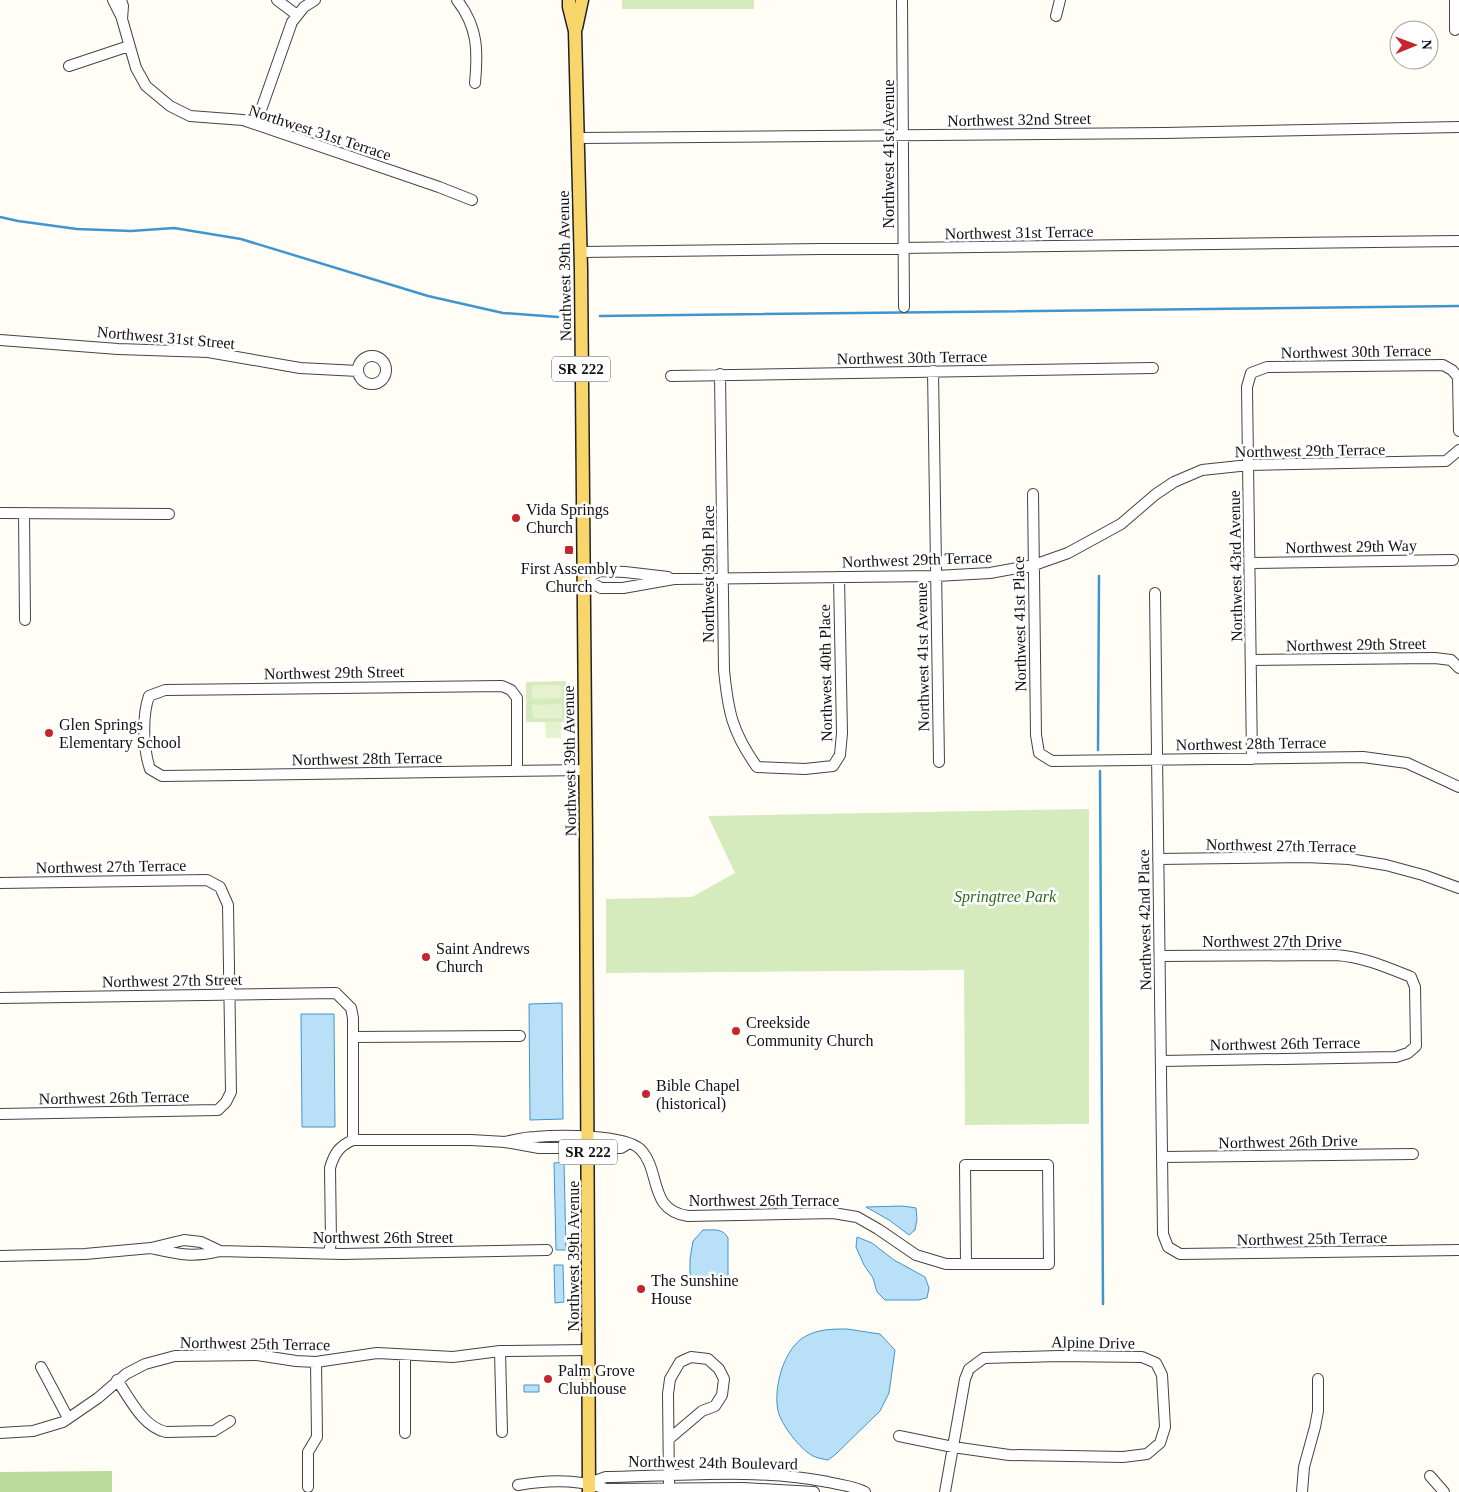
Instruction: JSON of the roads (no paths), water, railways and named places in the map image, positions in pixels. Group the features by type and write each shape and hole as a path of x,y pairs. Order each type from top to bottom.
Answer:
{"main road":[{"name":"Northwest 39th Avenue","path":"569,0 575,31 579,138 586,770 589,1487"},
{"name":"Northwest 39th Avenue","path":"575,31 582,0"}],"street":[{"name":"Northwest 31st Terrace","path":"113,0 122,19"},
{"name":"Northwest 31st Terrace","path":"121,0 122,19 136,68 146,86 170,106 190,116 243,120 256,124 472,200"},
{"path":"277,0 297,15"},
{"path":"256,124 292,22 304,7 315,0"},
{"path":"457,0 470,19 474,30 477,58 475,83"},
{"name":"Northwest 41st Avenue","path":"902,0 904,307"},
{"path":"1056,16 1060,0"},
{"path":"1455,0 1456,30"},
{"path":"70,66 129,46"},
{"name":"Northwest 32nd Street","path":"579,138 1182,132 1459,127"},
{"name":"Northwest 31st Terrace","path":"580,252 1459,241"},
{"name":"Northwest 31st Street","path":"0,340 118,349 208,352 300,368 358,371"},
{"name":"Northwest 30th Terrace","path":"1251,373 1267,367 1443,365 1452,370 1458,377"},
{"name":"Northwest 30th Terrace","path":"671,376 1153,368"},
{"name":"Northwest 41st Avenue","path":"933,372 939,762"},
{"name":"Northwest 43rd Avenue","path":"1251,373 1247,387 1252,759"},
{"name":"Northwest 39th Place","path":"720,374 724,670 728,707 736,733 745,751 757,767"},
{"path":"1458,377 1459,432"},
{"name":"Northwest 29th Terrace","path":"584,580 601,588 623,588 674,579 839,578 990,573 1034,565 1068,553 1121,524 1156,494 1174,482 1202,470 1249,464 1446,461 1459,450"},
{"name":"Northwest 41st Place","path":"1033,494 1036,735 1039,753"},
{"path":"0,513 169,514"},
{"path":"24,513 25,620"},
{"name":"Northwest 29th Way","path":"1250,563 1453,560"},
{"name":"Northwest 29th Terrace","path":"584,580 606,571 660,575 674,579"},
{"name":"Northwest 40th Place","path":"757,767 805,769 832,766 840,755 842,733 839,578"},
{"name":"Northwest 42nd Place","path":"1155,593 1164,1234 1168,1247"},
{"name":"Northwest 29th Street","path":"1251,660 1434,658 1451,660 1459,668"},
{"name":"Northwest 29th Street","path":"150,769 146,754 146,706 149,696 164,690 502,686 512,690 516,698 517,771"},
{"name":"Northwest 28th Terrace","path":"1039,753 1052,761 1363,757 1407,763 1458,784"},
{"name":"Northwest 28th Terrace","path":"150,769 162,776 586,770"},
{"name":"Northwest 27th Terrace","path":"1158,859 1304,857 1349,859 1386,865 1423,875 1459,888"},
{"name":"Northwest 27th Terrace","path":"0,883 207,880 220,887 228,905 230,995"},
{"name":"Northwest 27th Drive","path":"1160,956 1336,954 1371,961 1411,977 1415,987 1416,1046 1408,1053"},
{"name":"Northwest 27th Street","path":"0,998 327,992 336,993 351,1008 353,1037"},
{"name":"Northwest 26th Terrace","path":"0,1114 218,1110 226,1102 231,1092 230,995"},
{"path":"329,1253 331,1242 330,1168 337,1151 344,1144 353,1140 353,1037 520,1036"},
{"name":"Northwest 26th Terrace","path":"1162,1061 1396,1057 1408,1053"},
{"name":"Northwest 26th Terrace","path":"353,1140 471,1140 505,1142 534,1137 573,1136 588,1143 621,1140 639,1148 646,1158 666,1207 677,1214 688,1216 833,1214 857,1217 916,1255 946,1264 966,1264 1049,1264 1048,1165 966,1166 966,1264"},
{"name":"Northwest 26th Drive","path":"1163,1157 1413,1154"},
{"name":"Northwest 26th Street","path":"0,1256 85,1254 151,1248 178,1241 192,1240 220,1251"},
{"name":"Northwest 25th Terrace","path":"1168,1247 1180,1254 1459,1250"},
{"name":"Northwest 26th Street","path":"151,1248 187,1256 205,1255 220,1251 329,1253 547,1250"},
{"name":"Northwest 25th Terrace","path":"0,1433 33,1430 63,1422 98,1398 117,1380 145,1364 176,1356 257,1355 316,1362 377,1353 452,1357 500,1351 589,1350"},
{"path":"500,1351 502,1432"},
{"path":"405,1355 405,1433"},
{"name":"Alpine Drive","path":"945,1492 965,1378 969,1369 984,1358 1051,1356 1142,1357 1156,1363 1162,1375 1165,1426 1160,1443 1147,1454 1123,1457 1009,1455 953,1447"},
{"path":"669,1439 695,1417 715,1406 722,1395 724,1379 719,1369 708,1359 690,1357 680,1362 670,1379 668,1394 669,1488"},
{"path":"308,1487 308,1452 317,1437 316,1362"},
{"path":"41,1367 68,1418"},
{"path":"1302,1492 1304,1468 1318,1411 1318,1378"},
{"path":"117,1380 146,1420 160,1431 214,1431 230,1421"},
{"path":"899,1436 953,1447"},
{"name":"Northwest 24th Boulevard","path":"589,1487 606,1477 741,1475 799,1478 847,1486 865,1492"},
{"path":"1430,1476 1444,1492"},
{"name":"Northwest 24th Boulevard","path":"518,1485 531,1482 606,1489 751,1488 814,1492"}],"water":[{"path":"562,1003 563,1119 530,1120 529,1004"},
{"path":"301,1014 334,1014 335,1127 302,1127"},
{"path":"564,1162 566,1250 556,1250 554,1163"},
{"path":"903,1206 916,1208 915,1230 909,1235 889,1220 866,1207"},
{"path":"703,1230 721,1231 728,1238 728,1276 726,1280 708,1281 690,1277 693,1241"},
{"path":"857,1237 872,1243 894,1260 925,1277 929,1288 927,1298 918,1300 885,1300 877,1292 873,1278 864,1265 856,1247"},
{"path":"554,1265 563,1265 564,1302 555,1303"},
{"path":"831,1329 847,1329 880,1334 895,1350 889,1393 880,1411 828,1460 808,1453 792,1436 783,1423 778,1411 777,1391 786,1358 798,1341 816,1332"},
{"path":"524,1385 539,1385 539,1392 524,1392"}],"waterway":[{"path":"0,217 77,229 131,231 174,228 241,239 428,296 503,313 558,317"},
{"path":"600,316 1459,306"},
{"path":"1098,750 1099,576"},
{"path":"1100,771 1103,1304"}],"place":[{"name":"Vida Springs Church","path":"516,518"},
{"name":"First Assembly Church","path":"569,550"},
{"name":"Glen Springs Elementary School","path":"49,733"},
{"name":"Saint Andrews Church","path":"426,957"},
{"name":"Creekside Community Church","path":"736,1031"},
{"name":"Bible Chapel (historical)","path":"646,1094"},
{"name":"The Sunshine House","path":"641,1289"},
{"name":"Palm Grove Clubhouse","path":"548,1379"}],"park label":[{"name":"Springtree Park","path":"1005,896"}]}
